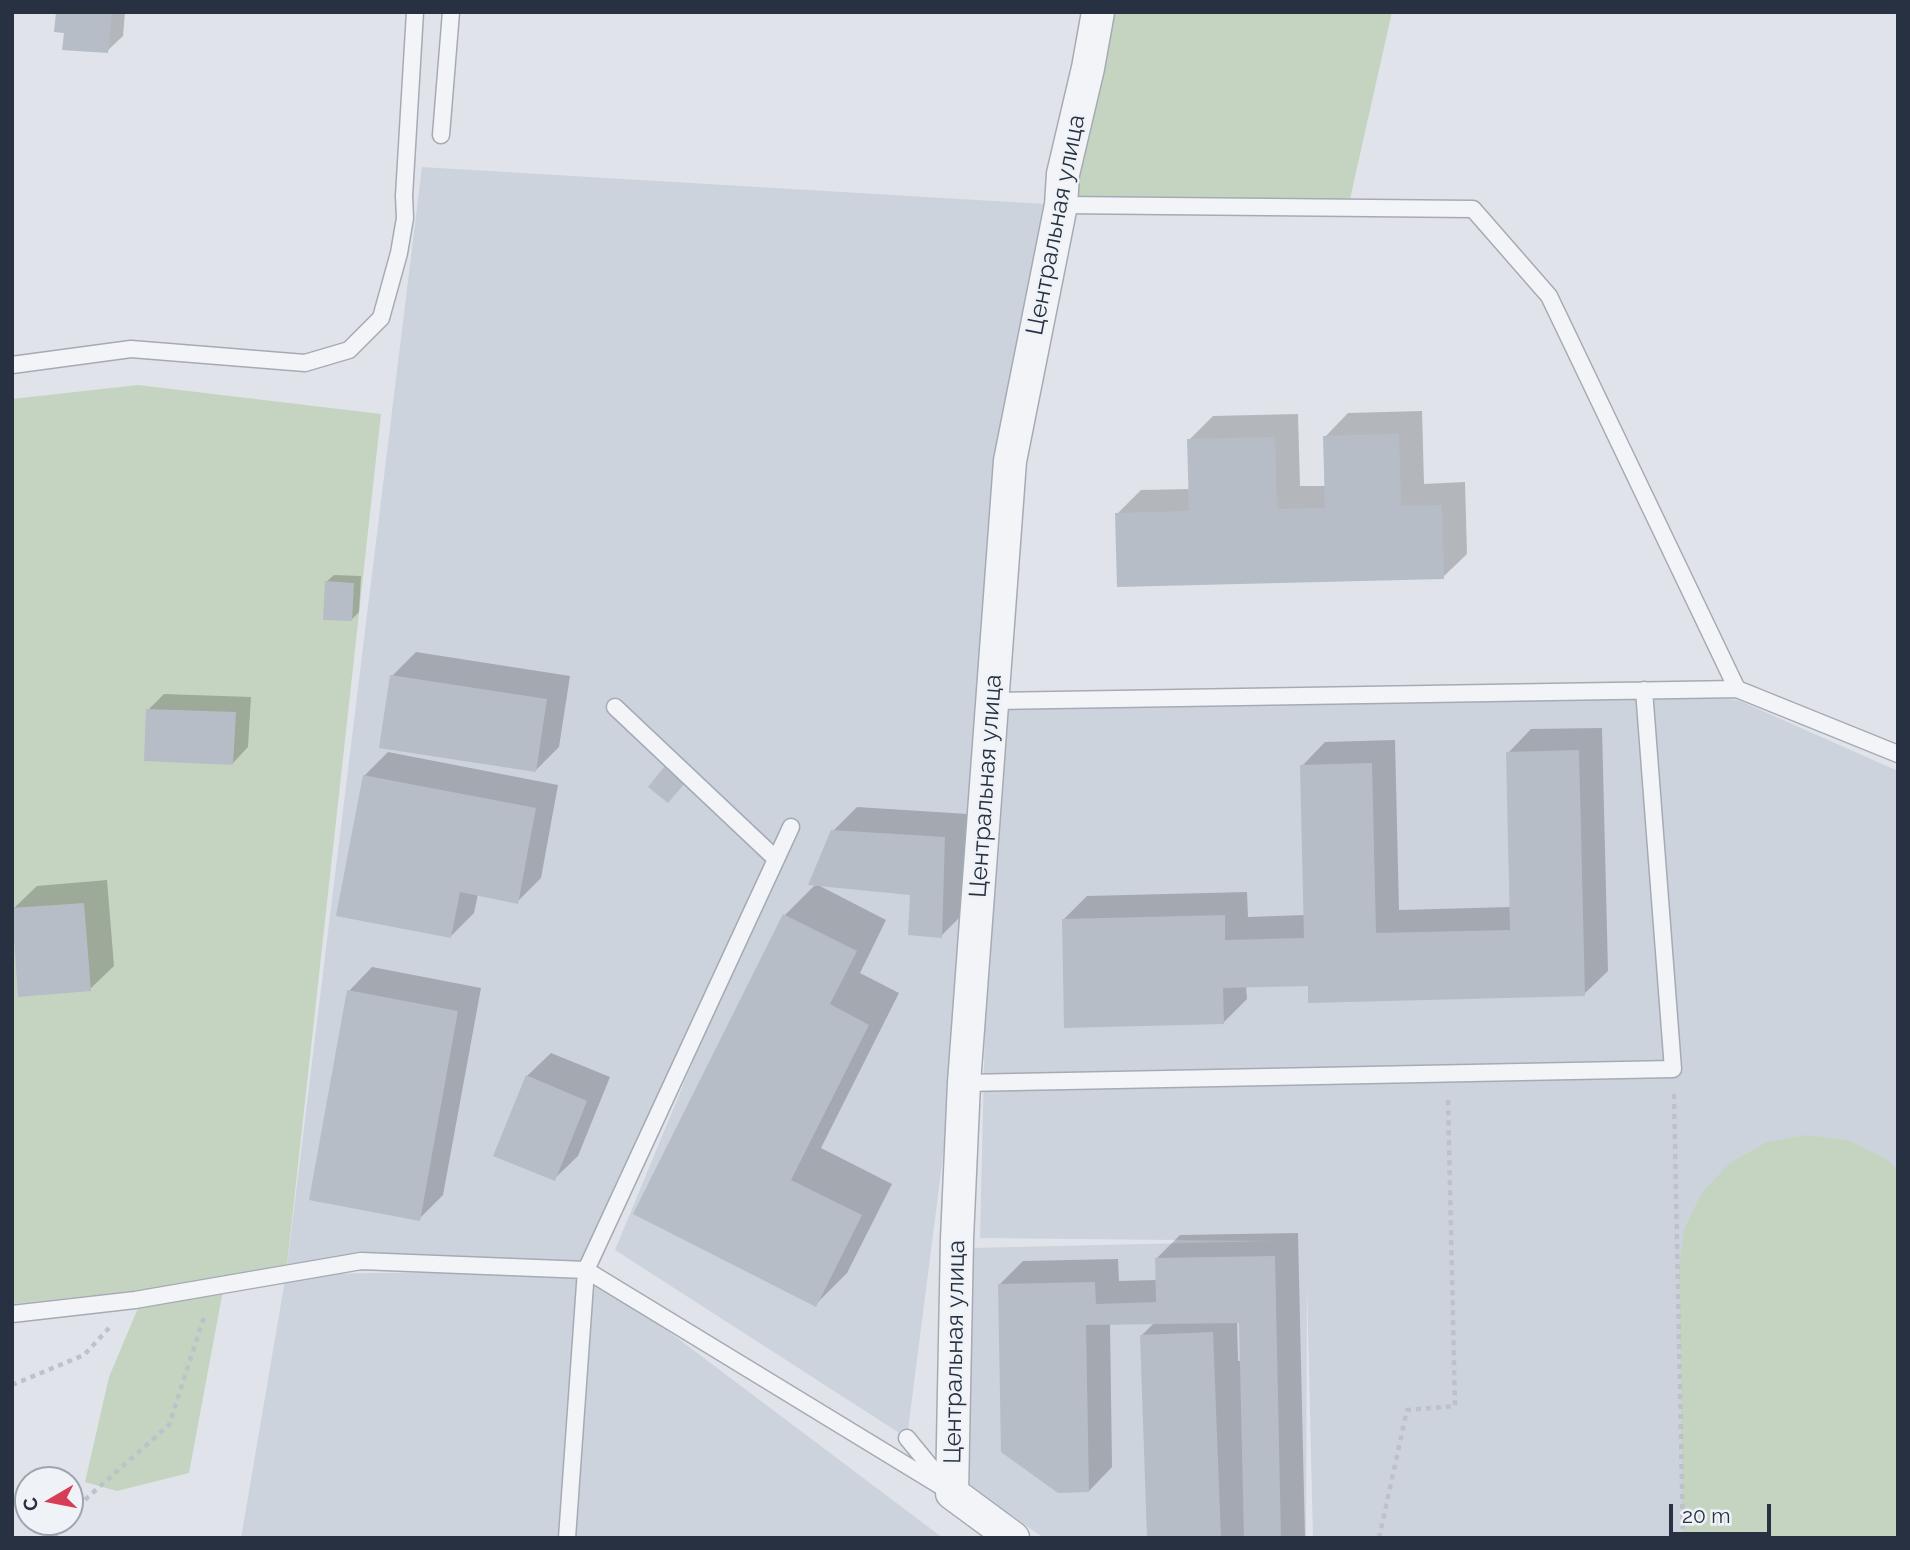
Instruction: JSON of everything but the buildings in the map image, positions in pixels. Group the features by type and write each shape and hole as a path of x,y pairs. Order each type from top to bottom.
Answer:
{"street":[{"name":"Центральная улица","path":"1013,1538 952,1493 957,1240 964,1083 1010,461 1061,205 1063,174 1098,12"}],"lane":[{"path":"12,365 131,349 305,363 349,350 381,318 399,253 405,218 415,12"},
{"path":"440,135 451,12"},
{"path":"1061,205 1473,209 1549,296 1737,688"},
{"path":"993,701 1737,688 1898,754"},
{"path":"964,1083 1673,1069 1644,690"},
{"path":"615,707 776,859"},
{"path":"567,1538 586,1270 791,827"},
{"path":"12,1314 135,1300 361,1261 586,1270 952,1493"},
{"path":"906,1438 952,1493"}],"path":[{"path":"1673,1069 1684,1538"},
{"path":"1379,1538 1407,1410 1455,1406 1447,1073"},
{"path":"84,1501 169,1425 213,1286"},
{"path":"12,1385 84,1355 135,1300"}],"shaded area":[{"path":"422,167 1061,205 993,700 1644,690 1738,700 1898,771 1898,1538 1313,1538 1307,1286 1306,1538 1044,1538 963,1482 970,1248 1273,1241 980,1238 992,721 980,867 907,1438 615,1250 767,882 587,1270 943,1538 241,1538 286,1274","holes":["361,1261 567,1271 293,1274"]}],"green space":[{"path":"1099,12 1392,12 1348,208 1061,205"},
{"path":"138,385 381,414 286,1274 12,1304 12,399"},
{"path":"1807,1135 1848,1140 1885,1158 1898,1170 1898,1538 1683,1538 1679,1270 1684,1229 1702,1192 1731,1162 1767,1142"},
{"path":"224,1285 189,1473 117,1491 85,1482 109,1377 138,1308"}]}
